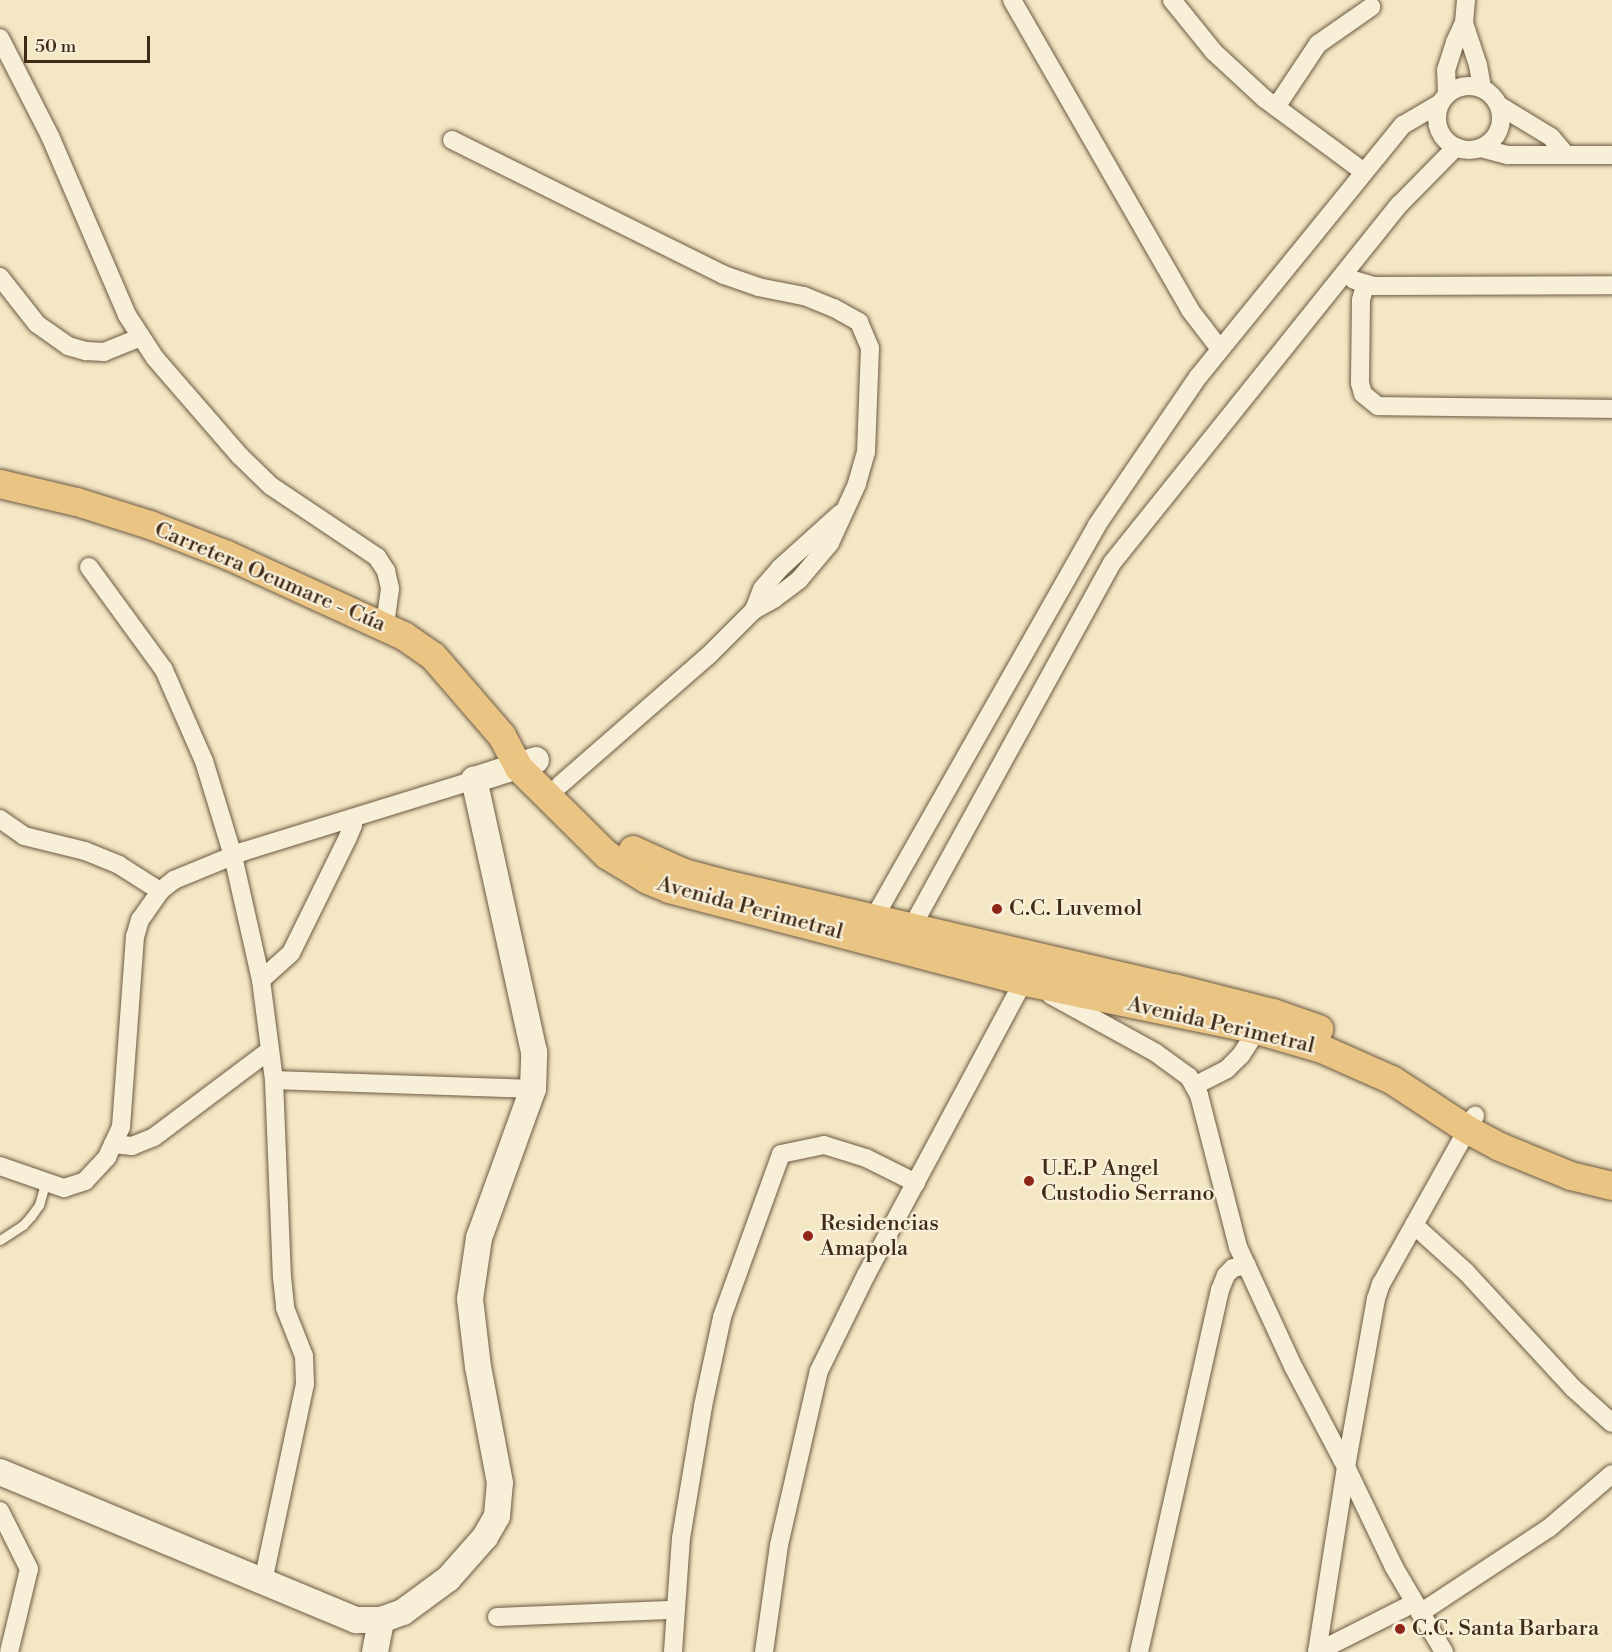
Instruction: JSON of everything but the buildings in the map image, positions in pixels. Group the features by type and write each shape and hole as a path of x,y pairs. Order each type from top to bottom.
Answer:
{"main road":[{"name":"Carretera Ocumare - Cúa","path":"0,484 77,502 150,525 227,555 385,625 433,656 502,736"},
{"name":"Avenida Perimetral","path":"502,736 607,855 648,880 669,889 868,928"},
{"name":"Avenida Perimetral","path":"528,764 561,785 622,844 654,862 868,928 1257,1029 1350,1060 1472,1123 1587,1163 1612,1168"},
{"name":"Avenida Perimetral","path":"1029,969 1174,988 1294,1020 1376,1054 1526,1159 1572,1176 1612,1186"}],"street":[{"path":"1012,0 1190,310 1220,350"},
{"path":"1172,0 1214,52 1276,107 1364,172"},
{"path":"1466,0 1464,23 1449,57 1443,99 1437,116 1439,129 1445,140 1456,147 1468,150 1481,148 1508,155 1612,155"},
{"path":"1276,107 1318,44 1371,6"},
{"path":"1464,23 1478,65 1482,88"},
{"path":"0,38 50,136 127,315 141,337 195,407 271,486 377,557 386,571 390,589 385,625"},
{"path":"868,928 1097,525 1198,376 1403,125 1458,87 1470,85 1482,88 1493,95 1500,106 1502,119 1499,131 1492,141 1481,148"},
{"path":"1500,106 1551,136 1566,155"},
{"path":"452,140 724,275 758,287 804,296 859,322 867,338 871,358 867,436 860,476 842,513 780,568 762,589 754,610 709,655 561,785"},
{"path":"906,938 1112,563 1400,204 1456,147"},
{"path":"1343,273 1365,285 1612,285"},
{"path":"0,277 37,324 68,346 86,351 104,352 141,337"},
{"path":"1365,285 1361,300 1360,383 1364,394 1372,404 1384,408 1612,409"},
{"path":"89,567 164,670 204,761 233,856 261,980 274,1080 285,1308 304,1356 305,1384 263,1581"},
{"path":"0,1166 45,1184 64,1188 84,1180 107,1157 121,1127 135,937 140,920 160,891 174,880 233,856 528,764"},
{"path":"0,1472 356,1620 381,1620 403,1612 448,1579 485,1537 496,1516 500,1483 478,1368 470,1299 478,1238 532,1089 534,1052 474,780"},
{"path":"261,980 291,953 348,837 352,818"},
{"path":"0,819 24,836 85,851 119,865 160,891"},
{"path":"764,1652 779,1545 819,1371 1029,969 1189,1077 1208,1124 1212,1149 1238,1247 1294,1368 1417,1608 1444,1652"},
{"path":"1194,1086 1227,1069 1241,1055 1257,1029"},
{"path":"113,1144 132,1146 154,1137 270,1050"},
{"path":"274,1080 532,1089"},
{"path":"1317,1652 1346,1467 1376,1299 1414,1225 1472,1123"},
{"path":"673,1652 681,1538 703,1406 722,1317 781,1154 824,1145 866,1158 916,1183"},
{"path":"1414,1225 1466,1272 1573,1388 1612,1423"},
{"path":"1140,1652 1220,1290 1226,1275 1233,1268 1247,1265"},
{"path":"1317,1652 1417,1608 1549,1528 1612,1474"},
{"path":"0,1511 29,1569 9,1652"},
{"path":"497,1617 675,1610"},
{"path":"375,1652 381,1620"}],"lane":[{"path":"0,1240 23,1225 31,1216 39,1205 45,1184"}],"place":[{"name":"C.C. Luvemol","path":"997,909"},
{"name":"U.E.P Angel Custodio Serrano","path":"1029,1181"},
{"name":"Residencias Amapola","path":"808,1236"},
{"name":"C.C. Santa Barbara","path":"1400,1629"}]}
